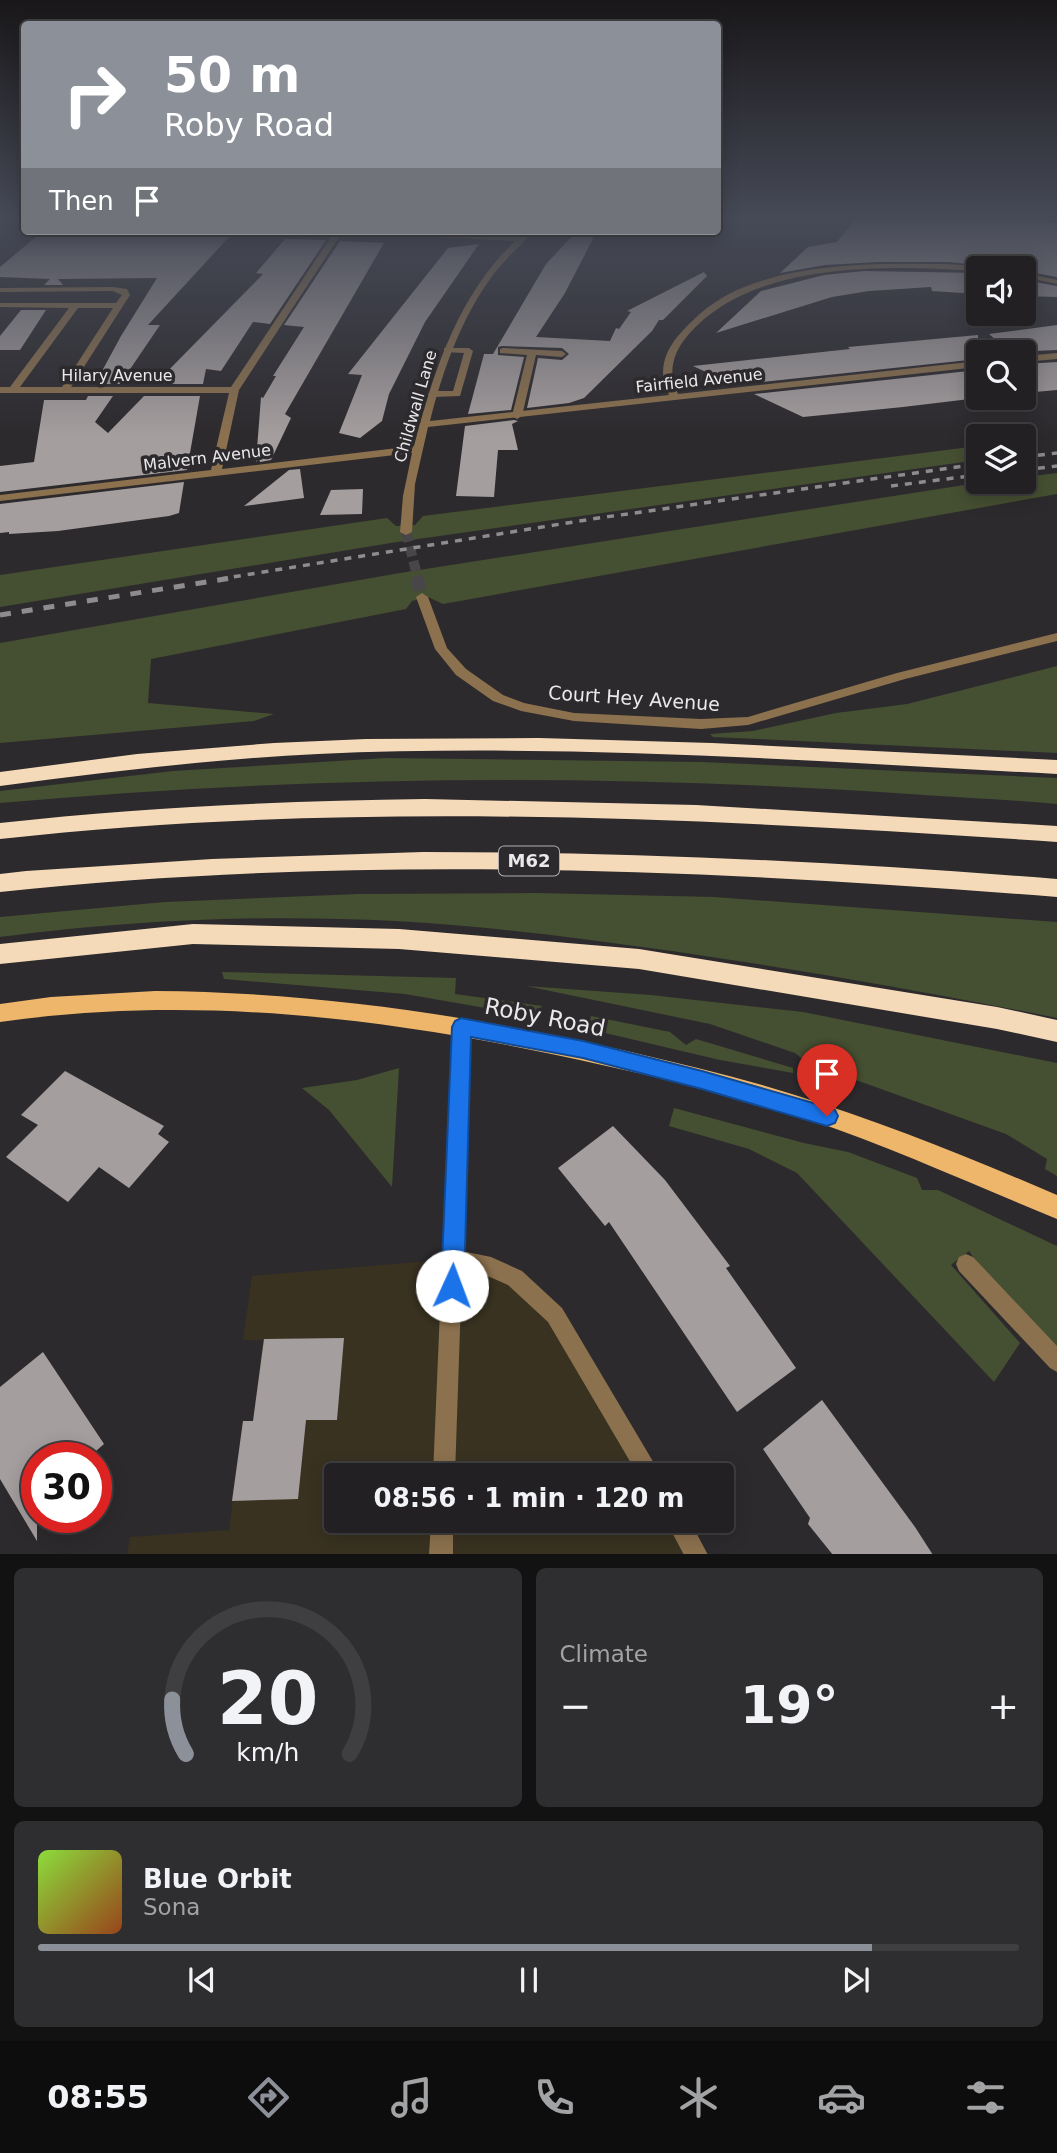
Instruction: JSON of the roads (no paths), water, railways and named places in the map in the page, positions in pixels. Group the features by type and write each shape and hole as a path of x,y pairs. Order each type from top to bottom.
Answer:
{"highway":[{"path":"0,779 75,768 224,754 377,746 528,745 1057,766"},
{"path":"0,831 333,808 597,808 880,821 1057,834"},
{"name":"M62","path":"0,883 51,877 332,861 612,861 881,873 1057,888"},
{"path":"0,954 193,933 399,939 639,959 997,1018 1057,1031"}],"main road":[{"name":"Roby Road","path":"0,1013 71,1003 214,1000 360,1012 583,1049 806,1108 959,1164 1057,1207"}],"street":[{"path":"64,390 126,295 124,292"},
{"path":"216,471 234,390 299,292"},
{"name":"Childwall Lane","path":"406,532 406,504 432,394 447,350 480,292"},
{"path":"675,398 669,389 666,373 670,353 677,341 694,321 732,297 747,292"},
{"path":"0,305 119,306"},
{"path":"13,390 75,306"},
{"path":"432,394 457,394 469,351 447,350"},
{"path":"503,351 562,354"},
{"path":"517,416 532,353"},
{"path":"1036,358 1057,356"},
{"name":"Fairfield Avenue","path":"424,425 966,365"},
{"name":"Hilary Avenue","path":"0,390 234,390"},
{"name":"Malvern Avenue","path":"0,498 418,449"},
{"name":"Court Hey Avenue","path":"422,597 441,649 461,673 498,698 521,707 574,717 701,724 748,721 902,676 1057,637"},
{"path":"445,1463 461,1027"},
{"path":"454,1259 491,1267 516,1278 555,1315 643,1463"},
{"path":"966,1264 1057,1361"},
{"path":"440,1554 441,1533"},
{"path":"684,1533 695,1554"}],"tunnel":[{"path":"406,532 418,579"},
{"path":"417,578 422,597"}],"railway":[{"path":"1036,456 1057,453"},
{"path":"220,579 592,519 966,466"},
{"path":"1036,469 1057,466"},
{"path":"891,486 966,477"},
{"path":"0,615 231,578"}]}
